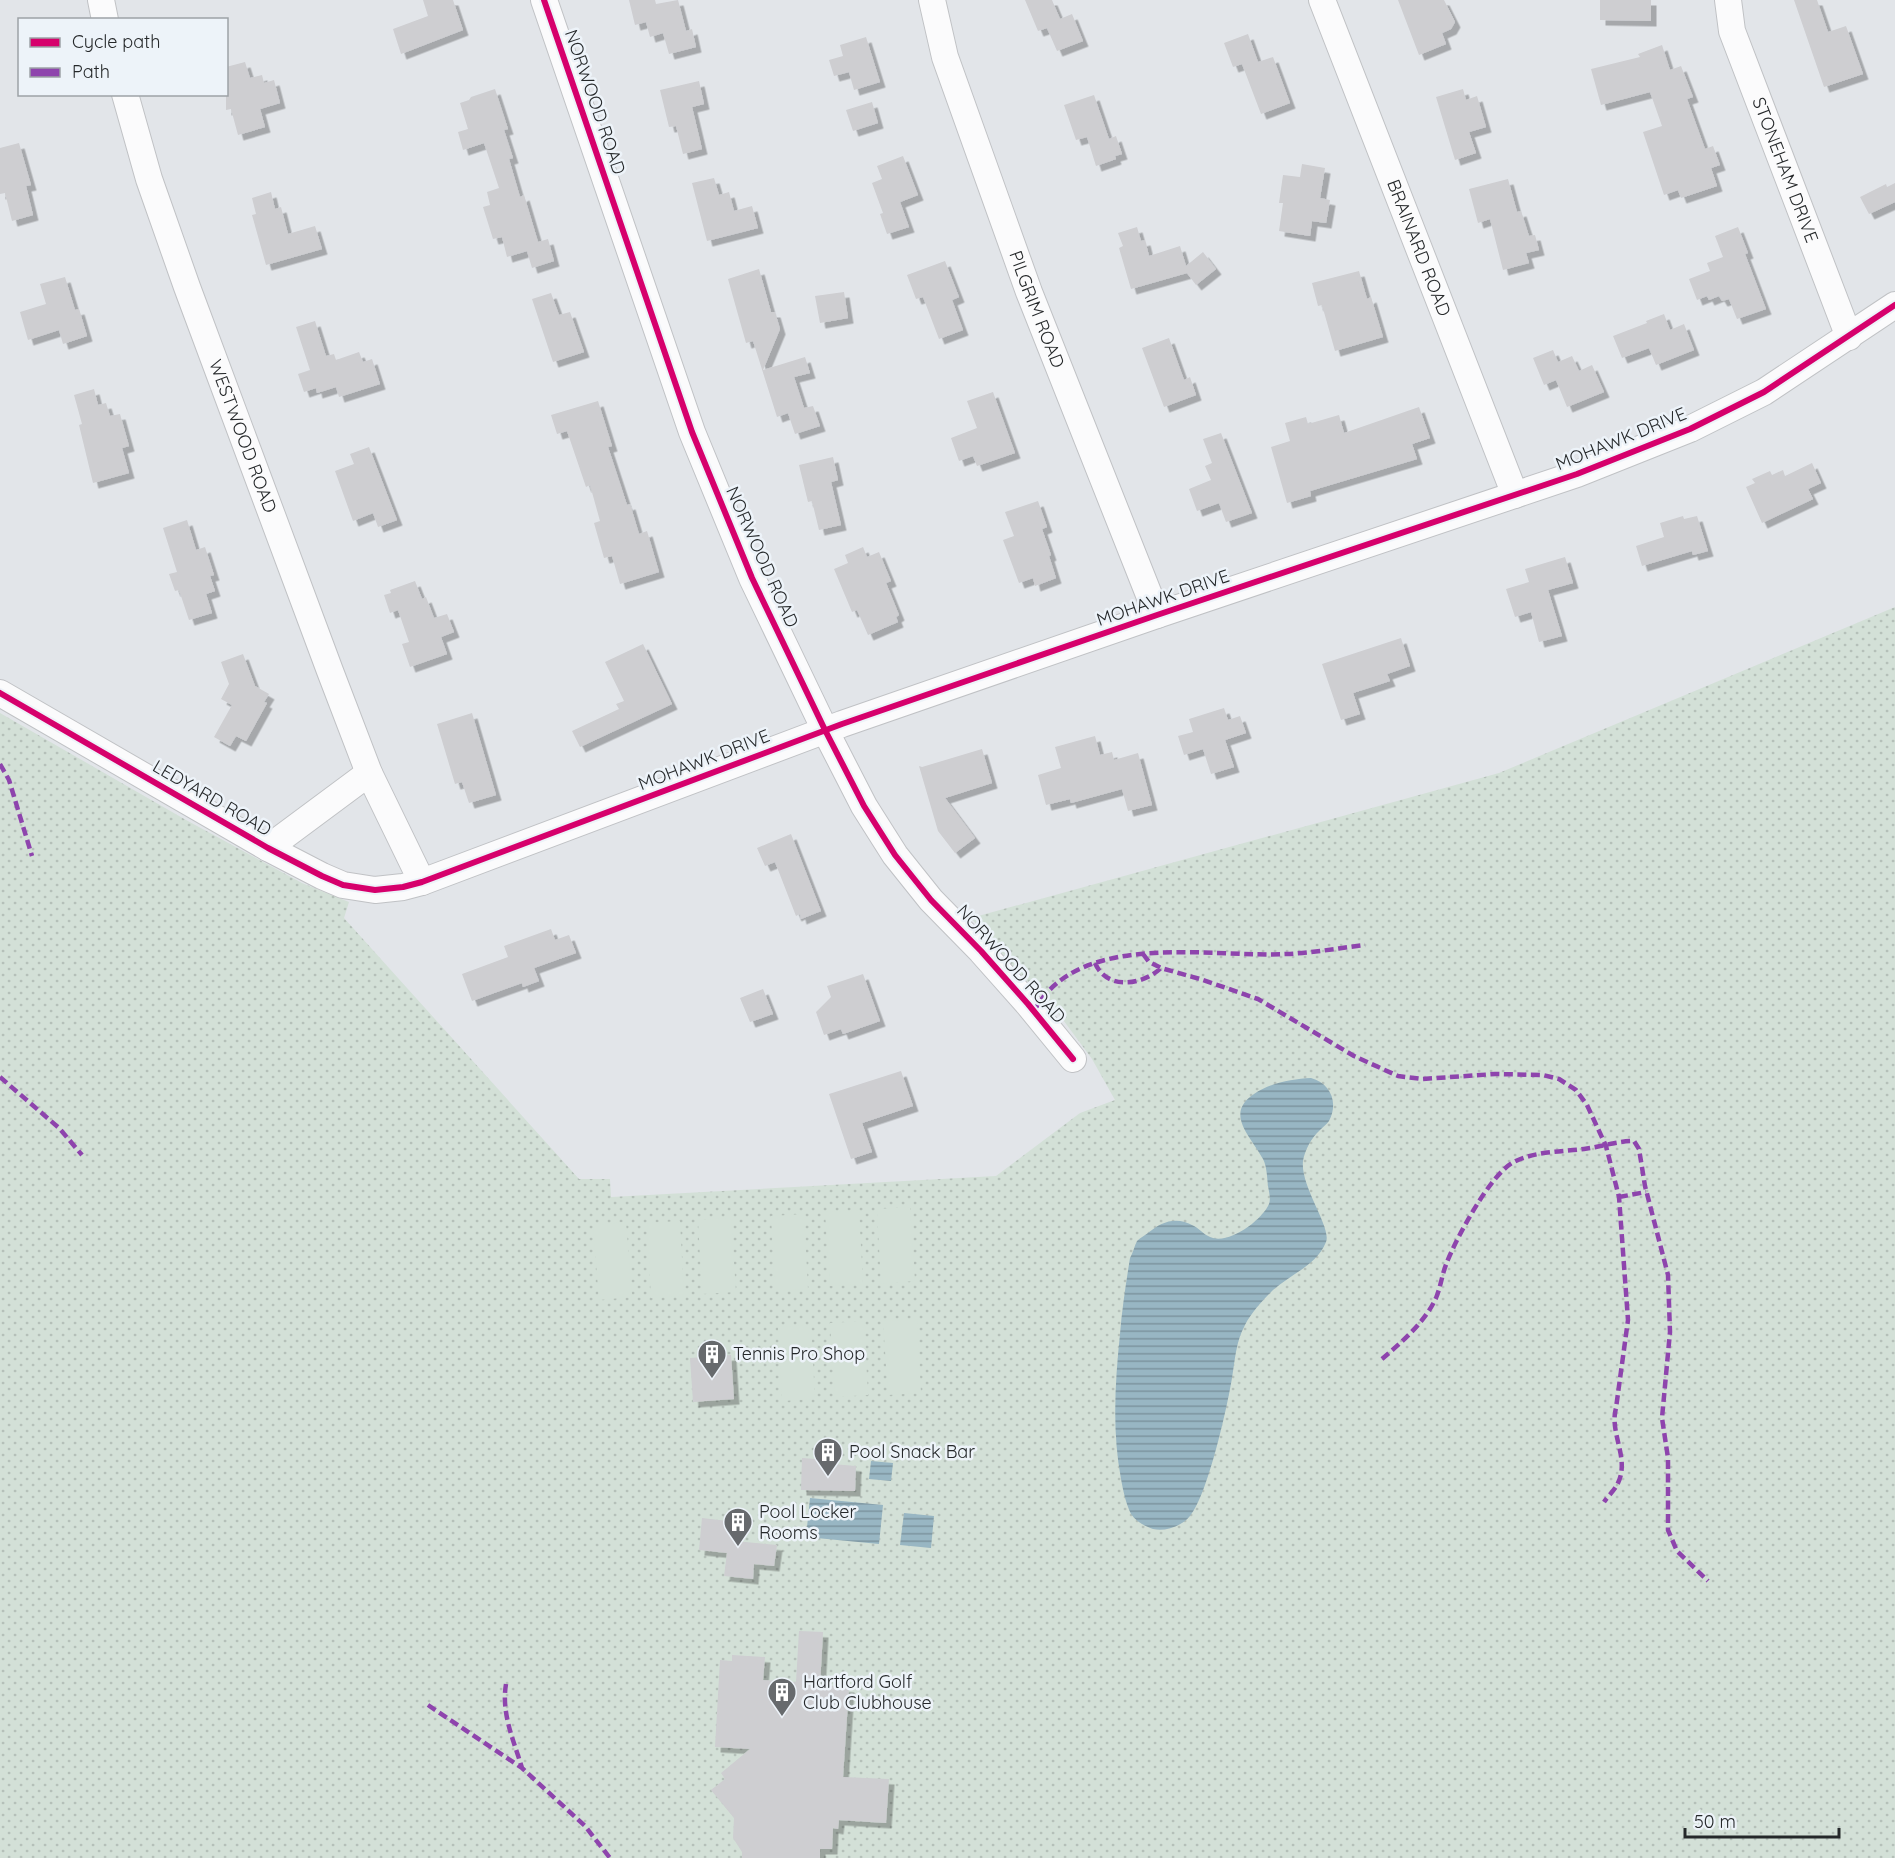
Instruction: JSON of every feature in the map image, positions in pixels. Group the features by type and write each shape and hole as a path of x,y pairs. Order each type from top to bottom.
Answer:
{"street":[{"path":"100,0 104,18"},
{"name":"NORWOOD ROAD","path":"544,0 692,432 752,578 825,730 864,806 901,863 931,900 1028,1004 1073,1059"},
{"name":"PILGRIM ROAD","path":"932,0 945,57 1029,292 1157,615"},
{"name":"BRAINARD ROAD","path":"1322,0 1515,495"},
{"name":"STONEHAM DRIVE","path":"1728,0 1732,31 1849,337"},
{"name":"WESTWOOD ROAD","path":"126,96 149,179 187,287 369,773 422,882"},
{"name":"MOHAWK DRIVE","path":"422,882 825,730 1157,615 1577,474 1690,429 1764,392 1895,305"},
{"name":"LEDYARD ROAD","path":"0,693 268,848 322,876 344,885 375,890 422,882"},
{"path":"268,848 369,773"}],"shaded area":[{"path":"1895,607 1895,1858 0,1858 0,713 186,820 302,883 349,902 344,918 579,1179 610,1179 611,1197 996,1176 1080,1113 1115,1100 1092,1059 1058,1013 971,918 1499,773"},
{"path":"910,1207 915,1281 881,1284 877,1209"},
{"path":"859,1210 863,1284 830,1286 825,1212"},
{"path":"804,1214 808,1289 775,1291 771,1216"},
{"path":"731,1218 736,1292 702,1294 698,1220"},
{"path":"680,1221 684,1296 651,1298 647,1223"},
{"path":"626,1222 632,1297 599,1300 593,1225"},
{"path":"917,1319 921,1393 888,1395 883,1321"},
{"path":"864,1321 868,1395 835,1397 830,1323"},
{"path":"811,1325 815,1399 782,1401 778,1327"}],"water":[{"path":"1311,1078 1328,1089 1333,1100 1329,1121 1311,1140 1303,1161 1306,1182 1325,1227 1326,1242 1310,1263 1273,1290 1248,1320 1238,1344 1216,1450 1197,1505 1187,1520 1178,1525 1163,1530 1153,1529 1138,1521 1129,1510 1116,1443 1117,1371 1130,1258 1137,1241 1153,1229 1170,1221 1188,1223 1210,1237 1220,1239 1237,1234 1260,1217 1270,1202 1266,1169 1263,1159 1243,1125 1240,1117 1241,1109 1254,1094 1267,1087"},
{"path":"871,1461 893,1463 891,1481 869,1479"},
{"path":"810,1498 883,1505 879,1544 806,1537"},
{"path":"904,1513 934,1516 931,1548 900,1545"}],"building":[{"path":"423,0 453,0 463,30 401,54 393,29 428,16"},
{"path":"629,0 655,0 656,4 678,0 686,31 692,29 696,47 669,54 663,33 650,37 646,22 635,25"},
{"path":"1025,0 1052,0 1060,19 1072,14 1083,41 1057,51 1047,28 1038,31"},
{"path":"1398,0 1444,0 1455,22 1451,29 1442,33 1446,44 1419,55"},
{"path":"1600,0 1651,0 1651,21 1600,20"},
{"path":"1794,0 1817,0 1828,32 1846,26 1863,74 1824,87"},
{"path":"1248,34 1258,62 1273,57 1290,103 1261,114 1242,64 1233,67 1224,43"},
{"path":"866,37 880,82 854,90 849,72 834,76 829,60 843,56 840,45"},
{"path":"1662,45 1670,70 1681,66 1693,97 1687,99 1705,149 1713,146 1720,165 1711,168 1717,186 1681,198 1678,190 1664,195 1643,132 1662,126 1650,92 1601,105 1591,69 1640,57 1638,54"},
{"path":"245,62 250,78 262,75 264,83 274,80 280,103 260,109 265,127 238,135 231,109 226,110 228,66"},
{"path":"699,81 704,104 692,107 702,149 683,154 676,126 669,127 660,90"},
{"path":"495,89 508,129 504,130 513,158 509,159 520,197 524,195 538,242 548,239 554,261 532,268 527,251 507,257 502,237 493,239 483,207 490,205 487,192 499,188 484,143 463,150 458,132 468,129 460,103"},
{"path":"1463,89 1466,100 1477,96 1486,127 1469,132 1476,153 1455,160 1436,97"},
{"path":"1094,95 1109,139 1116,136 1122,154 1115,156 1116,159 1096,166 1087,137 1076,140 1064,105"},
{"path":"872,102 878,123 853,131 846,110"},
{"path":"19,143 31,185 26,186 33,215 12,221 5,193 0,194 0,148"},
{"path":"903,156 918,195 900,202 909,227 887,234 880,214 883,213 872,183 882,179 877,166"},
{"path":"1302,164 1325,168 1320,198 1330,200 1326,223 1312,221 1310,236 1279,231 1283,203 1279,203 1283,175 1300,177"},
{"path":"714,178 719,195 729,192 734,211 752,206 758,228 707,241 692,183"},
{"path":"1508,179 1517,212 1521,211 1529,236 1535,235 1539,250 1526,253 1529,263 1503,270 1490,219 1478,223 1469,189"},
{"path":"1895,183 1895,202 1869,214 1860,197 1886,184 1887,187"},
{"path":"271,192 275,209 281,207 288,234 315,226 322,249 266,265 252,215 256,214 252,198"},
{"path":"1137,227 1141,241 1145,240 1149,256 1180,246 1186,266 1203,252 1216,269 1196,285 1187,273 1131,289 1119,248 1123,246 1118,233"},
{"path":"1738,227 1748,253 1745,254 1766,309 1737,319 1729,299 1722,301 1719,296 1709,300 1707,296 1697,300 1689,279 1710,271 1707,263 1723,257 1715,236"},
{"path":"945,261 959,297 952,300 963,330 939,339 923,297 916,299 907,275"},
{"path":"759,269 771,312 775,312 780,329 763,370 805,357 810,373 794,377 804,408 813,406 820,426 795,434 788,413 777,417 753,341 746,343 728,279"},
{"path":"1359,271 1367,299 1371,297 1383,337 1335,351 1322,305 1318,306 1312,283"},
{"path":"65,277 75,310 79,309 87,336 63,344 59,330 28,340 20,312 46,304 40,284"},
{"path":"844,292 848,318 820,323 815,296"},
{"path":"551,293 559,315 570,312 584,352 553,362 532,299"},
{"path":"1664,314 1670,330 1684,324 1694,350 1656,365 1649,348 1622,358 1613,336"},
{"path":"315,321 326,356 334,354 336,360 359,352 363,362 372,359 380,384 339,397 336,387 317,393 316,388 304,392 298,374 310,370 296,327"},
{"path":"1169,338 1184,380 1190,377 1196,395 1164,407 1142,348"},
{"path":"1553,350 1558,362 1572,356 1579,371 1592,365 1604,392 1567,407 1556,380 1544,385 1533,358"},
{"path":"94,389 98,405 106,403 110,416 120,414 129,446 122,448 129,473 93,483 74,395"},
{"path":"993,392 1015,453 977,466 973,456 959,461 951,438 977,428 967,401"},
{"path":"598,401 612,446 608,447 627,505 630,504 639,534 647,531 659,572 620,584 612,556 604,558 594,523 600,521 590,485 586,487 567,431 557,434 551,415"},
{"path":"1419,407 1430,438 1412,444 1417,459 1310,491 1311,496 1287,503 1271,447 1290,441 1285,423 1306,417 1308,424 1339,415 1344,433"},
{"path":"1221,433 1252,513 1226,522 1219,503 1197,511 1189,489 1211,480 1205,466 1212,463 1203,439"},
{"path":"369,447 397,520 378,527 373,513 353,521 335,471 354,464 350,454"},
{"path":"833,457 838,480 831,482 841,525 819,530 812,501 808,502 799,465"},
{"path":"1812,463 1821,483 1808,489 1813,499 1762,523 1746,487 1755,483 1752,479 1770,471 1772,475 1783,470 1785,476"},
{"path":"1038,501 1047,527 1042,529 1056,578 1035,586 1033,578 1019,583 1003,540 1014,536 1005,512"},
{"path":"1683,516 1684,519 1697,516 1708,551 1693,555 1692,551 1642,566 1636,546 1664,537 1660,523"},
{"path":"187,520 196,550 205,547 214,575 210,576 215,591 206,594 212,613 189,620 179,590 175,591 169,574 177,572 163,528"},
{"path":"863,547 867,557 879,552 891,581 886,583 899,615 896,617 898,622 868,635 857,610 852,612 834,569 848,563 845,555"},
{"path":"1565,557 1573,583 1548,590 1562,636 1539,642 1531,612 1515,617 1506,589 1529,582 1525,569"},
{"path":"415,581 422,599 426,597 434,618 447,614 454,632 441,637 447,654 410,667 402,644 409,642 398,610 390,613 384,595 391,593 390,590"},
{"path":"1401,638 1410,666 1387,674 1390,681 1353,693 1360,714 1341,720 1322,664"},
{"path":"643,644 672,704 580,747 572,731 619,709 616,704 624,701 605,662"},
{"path":"243,654 255,686 269,694 264,702 267,703 246,741 236,736 230,746 214,737 232,705 221,699 229,684 221,662"},
{"path":"1224,708 1228,720 1240,716 1246,733 1225,740 1234,767 1211,774 1203,749 1184,755 1178,736 1193,732 1189,719"},
{"path":"472,713 496,795 469,803 462,782 455,784 437,724"},
{"path":"1095,736 1100,755 1112,752 1114,760 1138,753 1152,805 1128,811 1122,789 1071,803 1070,799 1046,805 1038,775 1061,768 1055,747"},
{"path":"982,749 992,783 945,798 975,838 955,853 938,831 919,766"},
{"path":"791,834 821,911 801,919 800,914 796,916 775,862 765,866 757,848"},
{"path":"551,929 555,940 569,935 576,953 534,968 539,981 523,987 522,983 472,1001 462,974 508,957 504,946"},
{"path":"863,974 880,1021 843,1034 841,1029 824,1035 816,1012 831,997 827,986"},
{"path":"763,989 773,1014 750,1022 740,998"},
{"path":"901,1071 913,1106 862,1123 872,1152 851,1159 829,1094"},
{"name":"Tennis Pro Shop","path":"731,1355 734,1399 693,1402 690,1358"},
{"name":"Pool Snack Bar","path":"802,1458 830,1460 832,1464 856,1466 855,1491 801,1490"},
{"name":"Pool Locker Rooms","path":"702,1518 736,1522 734,1541 777,1545 774,1566 754,1564 753,1579 724,1576 727,1553 699,1550"},
{"name":"Hartford Golf Club Clubhouse","path":"799,1631 823,1632 820,1685 849,1687 843,1777 889,1779 886,1823 839,1820 838,1829 833,1828 832,1849 820,1849 820,1858 742,1858 742,1852 733,1838 734,1818 711,1790 725,1779 721,1773 750,1749 715,1747 720,1660 732,1661 732,1655 765,1657 763,1680 796,1682"}],"marked path":[{"path":"0,764 9,780 32,856"},
{"path":"1034,1011 1055,985 1082,968 1114,958 1148,953 1185,952 1287,954 1365,945"},
{"path":"1143,954 1149,962 1161,968 1258,999 1354,1056 1398,1076 1422,1079 1495,1074 1543,1075 1559,1079 1576,1090 1587,1105 1606,1146 1619,1197 1628,1320 1615,1417 1622,1464 1621,1474 1617,1486 1604,1502"},
{"path":"1095,963 1108,978 1126,982 1145,978 1161,968"},
{"path":"0,1077 59,1128 82,1155"},
{"path":"1382,1359 1426,1315 1438,1294 1447,1262 1458,1238 1484,1194 1503,1170 1520,1159 1538,1154 1634,1141 1639,1149 1645,1186 1668,1275 1670,1332 1662,1418 1668,1458 1668,1530 1677,1551 1708,1581"},
{"path":"1619,1197 1646,1192"},
{"path":"506,1684 507,1717 522,1768"},
{"path":"428,1705 522,1768 585,1826 610,1858"}],"cycle path":[{"path":"544,0 692,432 752,578 825,730 864,806 895,855 931,900 981,951 1073,1059"},
{"path":"0,693 268,848 322,876 343,885 375,890 403,887 422,882 842,724 1577,474 1690,429 1764,392 1895,305"}],"place":[{"name":"Tennis Pro Shop","path":"712,1380"},
{"name":"Pool Snack Bar","path":"828,1478"},
{"name":"Pool Locker Rooms","path":"738,1548"},
{"name":"Hartford Golf Club Clubhouse","path":"782,1718"}]}
